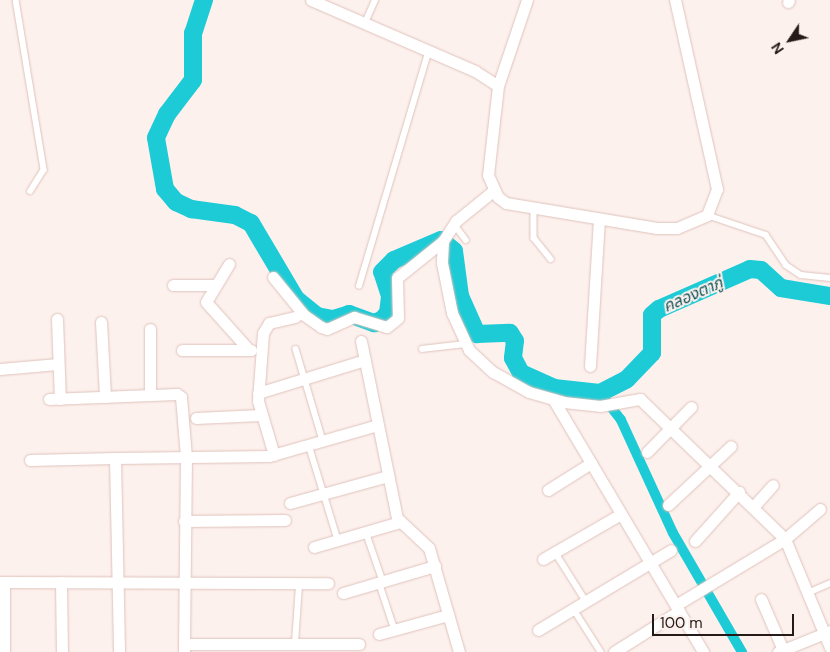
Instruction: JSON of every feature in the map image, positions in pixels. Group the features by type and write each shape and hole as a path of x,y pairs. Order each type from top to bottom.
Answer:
{"street":[{"path":"311,0 428,53 475,71 498,86"},
{"path":"527,0 498,86 488,175 493,191 506,203 599,220 677,228 707,215 717,189 675,0"},
{"path":"273,277 304,315 320,327 327,329 354,317 387,327 398,318 397,278 443,242 454,224 493,191"},
{"path":"590,366 599,220"},
{"path":"443,242 442,263 452,313 465,344 493,372 529,392 553,399 600,406 640,399 754,506 785,539 827,632 830,647"},
{"path":"229,264 214,285 206,302 255,350"},
{"path":"173,285 214,285"},
{"path":"274,455 260,415 255,350 264,328 295,317"},
{"path":"57,319 58,364 54,399 150,395 180,397 186,456 183,581 184,648 360,644"},
{"path":"101,322 105,397"},
{"path":"150,329 150,395"},
{"path":"361,341 388,476 400,522 425,541 435,566 459,652"},
{"path":"182,350 255,350"},
{"path":"258,393 365,360"},
{"path":"0,368 58,364"},
{"path":"553,399 702,652"},
{"path":"647,452 691,406"},
{"path":"196,418 260,415"},
{"path":"30,460 274,455 378,425"},
{"path":"668,504 731,446"},
{"path":"115,458 120,652"},
{"path":"548,490 591,464"},
{"path":"290,503 388,476"},
{"path":"754,506 773,485"},
{"path":"696,541 739,492"},
{"path":"614,652 700,592 785,539 820,508"},
{"path":"543,559 621,514"},
{"path":"184,520 285,520"},
{"path":"314,547 400,522"},
{"path":"538,630 671,550"},
{"path":"343,593 435,566"},
{"path":"4,652 2,582 119,584 183,581 299,586 328,583"},
{"path":"61,582 62,652"},
{"path":"761,599 781,651 827,632"},
{"path":"379,634 448,615"}],"lane":[{"path":"16,0 44,170 31,191"},
{"path":"364,25 376,0"},
{"path":"359,286 428,53"},
{"path":"534,208 534,238 551,259"},
{"path":"707,215 766,235 786,265 801,275 830,278"},
{"path":"454,224 466,240"},
{"path":"422,349 465,344"},
{"path":"296,349 323,441"},
{"path":"310,445 338,540"},
{"path":"366,532 396,630"},
{"path":"555,552 586,601"},
{"path":"808,592 830,583"},
{"path":"293,646 299,586"},
{"path":"573,608 601,652"}],"waterway":[{"name":"คลองตาภู่","path":"204,0 193,33 193,80 167,114 156,138 165,189 176,202 191,209 235,215 251,223 296,299 317,316 333,319 349,314 374,323 382,320 388,313 390,296 382,272 394,260 441,240 454,251 460,296 477,334 510,333 515,341 513,358 521,373 554,388 600,393 627,379 652,353 652,315 659,309 750,269 761,270 781,288 830,296"},
{"path":"600,393 621,420 673,533 742,652"}]}
